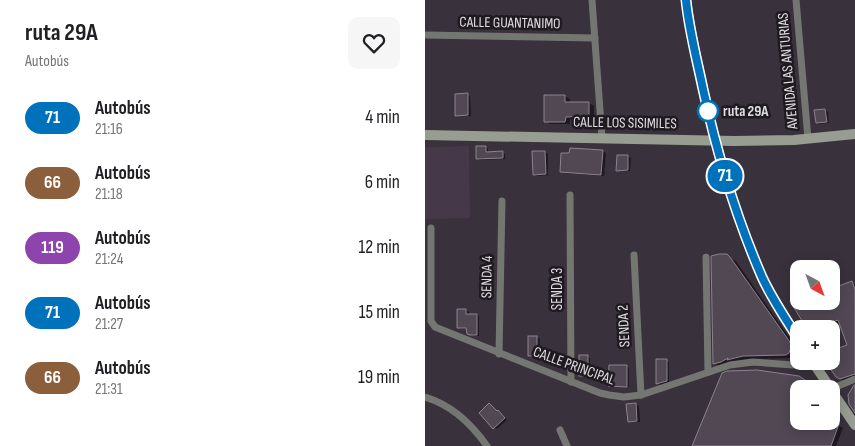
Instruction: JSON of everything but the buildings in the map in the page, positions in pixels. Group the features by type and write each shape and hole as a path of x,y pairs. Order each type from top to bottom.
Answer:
{"main road":[{"path":"686,0 689,26 714,139 734,205 763,278 790,326"},
{"name":"CALLE LOS SISIMILES","path":"425,134 744,140 808,139 855,134"},
{"path":"840,402 855,425"}],"street":[{"path":"592,0 602,138"},
{"name":"AVENIDA LAS ANTURIAS","path":"796,0 808,139"},
{"name":"CALLE GUANTANIMO","path":"425,35 595,38"},
{"name":"SENDA 3","path":"570,195 571,382"},
{"name":"SENDA 4","path":"499,354 502,201"},
{"name":"CALLE PRINCIPAL","path":"431,228 431,321 435,327 571,382 600,393 624,397 641,395 730,365 743,363 790,365"},
{"name":"SENDA 2","path":"634,255 641,395"},
{"path":"706,257 708,372"},
{"path":"840,386 855,380"},
{"path":"425,397 434,399 460,415 481,436 487,446"},
{"path":"560,430 567,446"}],"shaded area":[{"path":"469,146 470,218 425,219 425,147"}],"bus line":[{"name":"71","path":"686,0 689,26 714,139 734,205 763,278 790,326"}],"place":[{"name":"ruta 29A","path":"708,111"}]}
